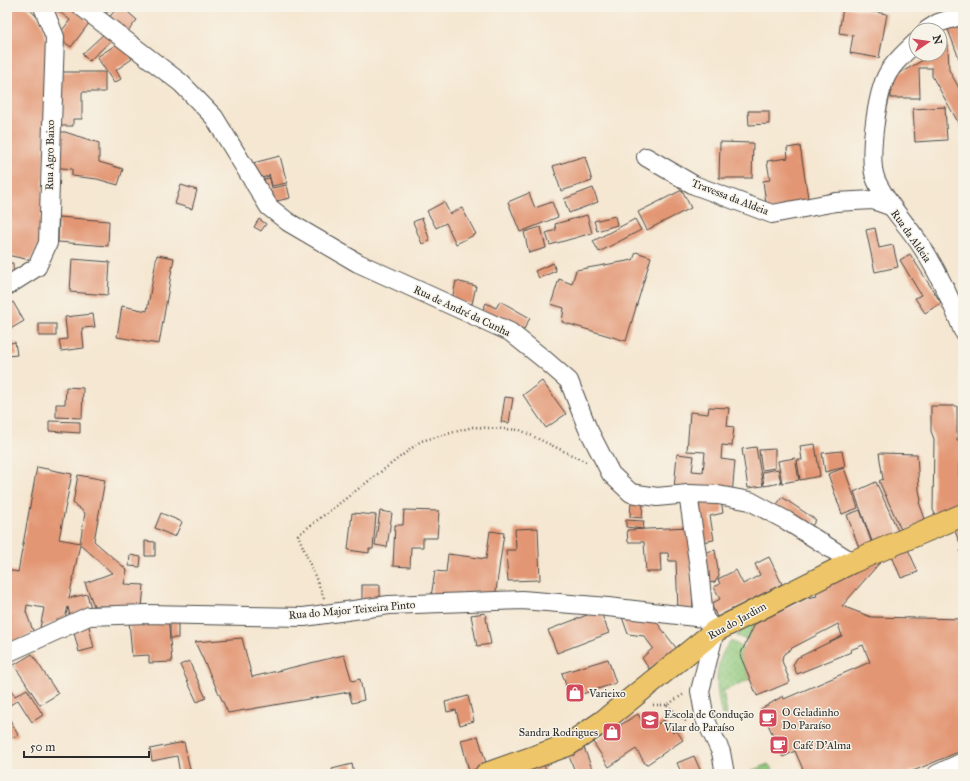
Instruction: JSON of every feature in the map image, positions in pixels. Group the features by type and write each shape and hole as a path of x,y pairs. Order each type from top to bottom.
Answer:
{"main road":[{"name":"Rua do Jardim","path":"486,774 568,745 602,722 710,625 963,515"}],"street":[{"name":"Rua Agro Baixo","path":"7,286 37,267 48,243 55,37 43,7"},
{"name":"Rua de André da Cunha","path":"82,7 181,83 214,117 269,207 288,222 358,263 510,332 569,381 587,427 611,474 631,493 658,497 688,494 718,495 750,501 787,521 852,562"},
{"path":"941,22 963,15"},
{"name":"Rua da Aldeia","path":"908,50 895,63 880,89 873,165 875,178 890,206 922,247 952,299 963,331"},
{"name":"Travessa da Aldeia","path":"646,157 694,186 772,214 836,202 873,200 890,206"},
{"path":"688,494 699,568 710,625 700,691 705,719 721,752 724,774"},
{"name":"Rua do Major Teixeira Pinto","path":"7,653 89,616 147,614 304,617 389,605 522,600 608,607 710,625"},
{"path":"937,774 963,762"}],"path":[{"path":"331,613 298,535 421,441 473,427 520,430 611,474"},
{"path":"667,704 689,724"}],"green space":[{"path":"781,605 783,611 748,640 736,636 751,620"},
{"path":"731,641 744,648 740,655 750,679 723,691 727,715 722,715 717,686 718,667 725,649"},
{"path":"768,764 776,774 753,774 752,771"}],"building":[{"path":"7,7 27,7 40,20 49,50 40,243 30,260 7,255"},
{"path":"45,7 71,7 90,22 71,47 57,37 70,20 56,9 52,13"},
{"path":"89,7 115,7 99,18"},
{"path":"118,7 122,7 137,20 124,36 106,21"},
{"path":"843,7 887,14 879,58 850,53 853,35 839,33"},
{"path":"943,7 963,7 946,15"},
{"path":"963,22 963,69 948,30 948,27"},
{"path":"105,33 112,40 89,61 82,54"},
{"path":"120,42 132,59 116,70 121,79 114,83 97,57"},
{"path":"948,46 949,70 963,95 963,131 932,76 932,68 919,68 920,98 891,98 891,78 920,62 948,62"},
{"path":"57,72 105,72 105,92 82,92 82,119 73,119 73,126 57,126"},
{"path":"945,107 947,140 915,142 913,109"},
{"path":"748,111 769,111 769,124 749,125"},
{"path":"52,132 65,132 99,143 99,162 123,169 118,185 97,179 72,176 72,169 52,167"},
{"path":"720,142 753,143 752,178 719,178"},
{"path":"800,146 809,204 767,211 763,181 770,180 767,161 788,158 787,148"},
{"path":"280,156 287,183 272,186 269,174 269,176 257,179 253,163"},
{"path":"585,156 592,181 561,191 553,166"},
{"path":"270,178 272,188 287,185 290,198 268,203 264,179"},
{"path":"181,185 197,190 192,209 175,204"},
{"path":"593,188 598,202 569,213 564,199"},
{"path":"682,190 691,208 647,230 638,212"},
{"path":"529,193 535,208 552,202 558,217 520,232 508,202"},
{"path":"444,202 450,214 462,208 476,234 456,244 446,223 436,228 427,211"},
{"path":"587,215 592,233 550,245 546,233 556,230 555,224"},
{"path":"615,216 617,225 597,231 594,221"},
{"path":"59,217 109,221 108,246 58,242"},
{"path":"422,218 430,241 422,244 413,222"},
{"path":"259,219 266,224 261,231 254,227"},
{"path":"635,219 641,230 599,252 593,241"},
{"path":"541,227 546,248 529,253 524,232"},
{"path":"875,228 879,248 893,245 898,267 875,272 866,230"},
{"path":"636,252 651,257 626,341 562,322 564,308 551,304 559,279 572,284 576,270 633,260"},
{"path":"910,254 941,303 925,313 915,298 921,295 900,260"},
{"path":"157,255 174,258 159,344 117,337 122,306 147,311"},
{"path":"72,259 110,262 108,295 70,292"},
{"path":"7,263 13,263 14,286 7,286"},
{"path":"553,263 556,271 539,278 535,271"},
{"path":"456,281 476,286 472,304 452,300"},
{"path":"500,301 530,318 522,333 482,312 486,303 496,308"},
{"path":"13,302 24,321 7,331 7,306"},
{"path":"93,314 95,327 82,328 84,348 61,351 59,340 67,339 65,317"},
{"path":"39,324 56,324 56,336 39,336"},
{"path":"15,342 17,355 7,356 7,344"},
{"path":"542,381 566,414 546,428 523,395"},
{"path":"66,387 83,388 82,418 56,417 56,404 65,404"},
{"path":"505,397 513,398 509,423 501,422"},
{"path":"931,406 957,406 957,440 963,440 963,463 959,463 959,477 963,477 963,506 936,516 933,510 934,439 931,431"},
{"path":"709,407 729,408 727,426 734,427 732,446 722,445 721,459 735,461 732,495 674,489 677,454 694,456 692,471 703,472 705,452 687,451 690,412 708,414"},
{"path":"49,421 80,422 80,433 49,431"},
{"path":"815,444 820,476 800,480 797,460 802,460 800,446"},
{"path":"756,447 763,486 748,488 742,449"},
{"path":"775,449 775,468 762,470 759,450"},
{"path":"842,451 845,467 825,472 822,453"},
{"path":"879,453 917,454 921,501 919,502 926,522 902,532 879,481 883,479"},
{"path":"795,458 799,480 782,483 778,461"},
{"path":"37,467 72,474 59,539 80,543 85,513 73,503 78,475 105,480 94,541 127,570 124,584 144,585 142,607 94,606 85,583 112,573 80,544 69,598 87,594 92,612 70,617 68,607 65,618 40,628 44,608 27,605 26,612 34,633 7,644 7,570 18,572"},
{"path":"844,468 858,508 842,514 828,474"},
{"path":"778,469 781,483 764,486 762,472"},
{"path":"876,482 899,533 873,544 854,492"},
{"path":"782,497 816,520 808,531 774,509"},
{"path":"721,500 723,513 710,516 714,540 701,542 694,505"},
{"path":"631,502 643,504 642,518 630,517"},
{"path":"404,510 439,511 437,538 423,538 423,547 411,547 410,567 393,566 395,525 403,525"},
{"path":"860,510 872,544 859,548 847,515"},
{"path":"380,511 392,513 387,547 375,545"},
{"path":"161,513 182,522 175,537 155,528"},
{"path":"352,513 376,515 373,549 369,549 369,553 348,550"},
{"path":"626,520 644,521 643,529 626,527"},
{"path":"963,522 963,550 953,527"},
{"path":"689,527 693,610 678,610 676,561 669,561 668,553 660,553 661,572 646,572 644,542 628,542 627,530"},
{"path":"538,528 540,580 508,581 506,550 516,550 515,529"},
{"path":"490,531 504,533 495,598 459,593 458,601 431,597 435,571 446,572 448,554 486,559"},
{"path":"145,541 155,542 155,556 145,556"},
{"path":"907,547 918,572 901,578 891,554"},
{"path":"715,550 719,576 715,582 708,583 702,553"},
{"path":"963,550 963,558 960,551"},
{"path":"130,555 141,557 140,567 129,566"},
{"path":"769,557 782,584 717,617 711,604 720,599 714,587 720,584 718,579 736,570 743,584 760,575 755,564"},
{"path":"883,559 842,606 871,617 963,619 963,750 906,774 805,774 795,751 783,757 761,709 783,696 784,699 870,662 863,645 850,650 851,652 797,674 793,665 797,658 842,636 838,624 792,648 783,655 782,661 790,682 757,696 740,655 755,624 807,598 817,596 814,589"},
{"path":"362,585 380,585 380,603 362,603"},
{"path":"600,610 609,633 557,653 548,630"},
{"path":"485,613 491,644 477,646 471,615"},
{"path":"622,617 655,620 677,649 649,669 642,658 653,648 644,636 628,634"},
{"path":"168,618 172,662 149,663 149,655 132,656 129,620"},
{"path":"170,620 178,620 178,638 170,638"},
{"path":"88,622 94,648 79,652 72,625"},
{"path":"242,638 252,677 344,655 352,681 360,679 364,700 352,703 349,692 228,713 195,642"},
{"path":"32,654 58,694 40,705 14,665"},
{"path":"608,659 616,683 570,698 562,673"},
{"path":"189,661 206,698 197,702 180,665"},
{"path":"7,684 15,696 27,689 43,715 32,722 18,700 7,707"},
{"path":"468,696 474,721 460,725 456,710 447,712 445,702"},
{"path":"638,714 643,723 653,716 658,724 664,720 673,733 676,730 683,740 646,765 636,749 609,767 593,742"},
{"path":"9,718 18,735 12,738 7,727 7,719"},
{"path":"478,736 487,766 469,771 461,740"},
{"path":"184,742 191,774 180,774 177,756 152,761 150,749"},
{"path":"583,745 594,774 576,774 567,751"},
{"path":"694,756 702,774 682,774 677,763"},
{"path":"352,764 354,774 333,774 332,769"},
{"path":"544,764 547,774 516,774"}],"place":[{"name":"Varieixo","path":"575,693"},
{"name":"O Geladinho Do Paraíso","path":"768,718"},
{"name":"Escola de Condução Vilar do Paraíso","path":"650,720"},
{"name":"Sandra Rodrigues","path":"612,732"},
{"name":"Café D'Alma","path":"779,745"}]}
